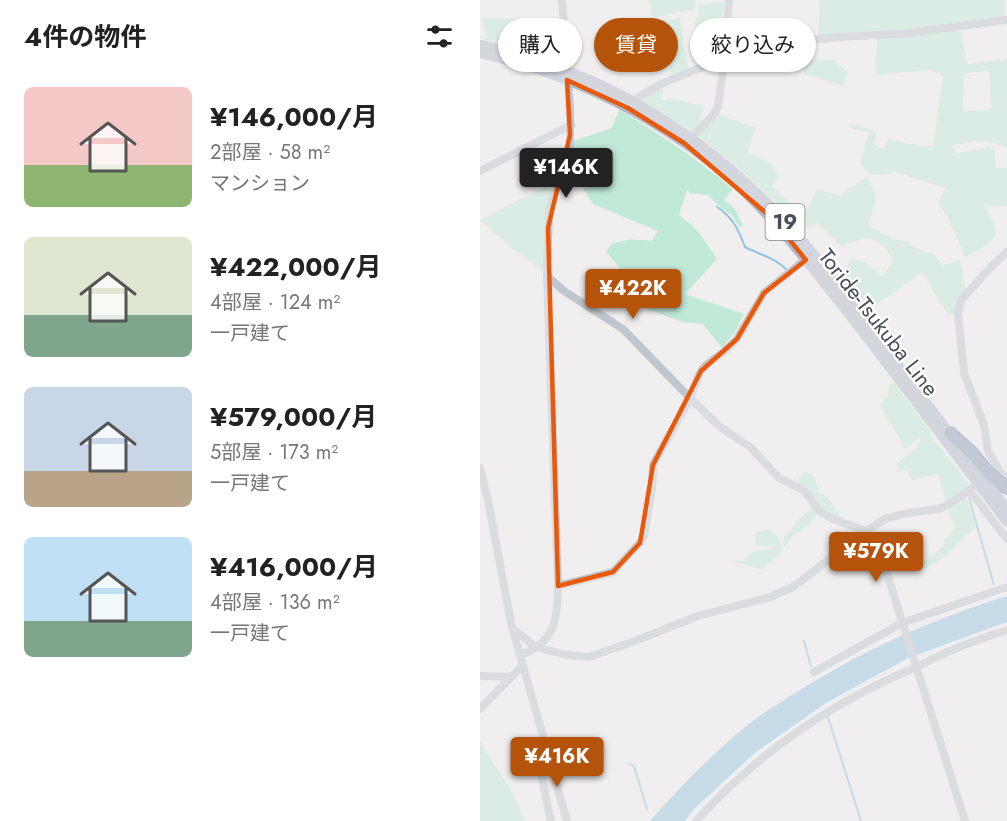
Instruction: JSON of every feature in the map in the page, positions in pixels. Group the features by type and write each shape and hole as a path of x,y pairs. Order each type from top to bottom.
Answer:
{"highway":[{"path":"950,433 972,453 983,478 1007,489"}],"main road":[{"name":"Toride-Tsukuba Line","path":"480,45 536,60 567,75 627,108 684,143 708,161 772,218 810,257 950,433"},
{"name":"Toride-Tsukuba Line","path":"480,53 567,75 632,101 691,138 750,186 777,213 1007,509"},
{"name":"Toride-Tsukuba Line","path":"983,478 1007,522"}],"street":[{"path":"520,655 536,647 554,627 557,613 558,586 547,276 549,211 569,148 571,125 562,0"},
{"path":"728,18 729,0"},
{"path":"816,40 909,33 1007,20"},
{"path":"632,101 663,83 690,72"},
{"path":"691,138 717,110 723,72"},
{"path":"480,171 571,125"},
{"path":"1007,252 990,267 961,300 958,313 964,372 984,425 988,451 983,478 1007,539"},
{"path":"558,586 613,572 640,543 644,536 650,501 653,465 703,368 737,339 764,293 810,257"},
{"path":"547,276 564,291 623,328 689,398 720,426 750,447 779,478 805,491 820,512 866,531 888,577 965,821"},
{"path":"480,468 513,630 567,821"},
{"path":"513,630 536,647 567,656 589,657 698,616 780,594 793,587 866,531 893,516 948,505 983,478 1007,479"},
{"path":"814,672 903,624 1007,587"},
{"path":"696,821 724,790 786,739 857,694 915,664 1007,630"},
{"path":"480,709 523,665"},
{"path":"480,676 510,678"},
{"path":"546,747 537,750 550,821"}],"highlighted area":[{"path":"567,80 628,108 684,143 772,218 806,260 764,293 737,339 701,371 653,465 640,543 613,572 558,586 548,228 570,135"}],"green space":[{"path":"649,0 695,0 695,9 652,18"},
{"path":"820,0 1004,0 1005,17 947,26 818,37"},
{"path":"724,2 722,18 697,18 698,4"},
{"path":"482,18 498,18 498,43 481,39 481,37 487,38"},
{"path":"678,18 680,18 688,68 678,72"},
{"path":"960,30 967,64 1007,59 1007,148 979,141 951,146 957,153 990,147 995,151 996,168 1007,168 1007,207 983,205 995,224 994,237 984,247 965,257 949,220 938,202 946,188 895,172 883,175 870,174 860,164 869,133 849,127 849,123 877,132 874,145 884,149 888,139 921,146 933,146 943,75 930,70 875,75 877,38","holes":["989,70 991,108 963,111 964,74"]},
{"path":"816,60 834,60 847,72 844,86 804,74 804,72 816,72"},
{"path":"663,86 662,100 667,101 668,98 705,106 700,116 702,121 693,132 639,99"},
{"path":"619,110 678,147 733,189 724,200 734,208 743,225 739,227 732,215 708,195 690,193 687,190 679,215 697,230 717,259 685,294 744,314 735,332 722,348 703,324 682,322 647,309 626,275 606,252 611,244 630,239 652,241 658,231 593,204 567,163 573,141 612,128"},
{"path":"718,114 755,128 747,153 773,166 778,175 772,186 802,216 818,190 840,195 867,177 875,196 868,225 892,239 908,242 914,248 933,254 943,265 960,260 966,291 955,315 948,315 922,272 866,312 832,268 847,269 851,258 868,264 883,277 893,261 883,246 866,239 842,247 818,223 801,230 752,180 697,136"},
{"path":"553,182 544,223 546,231 545,272 513,249 480,220"},
{"path":"893,382 932,433 930,435 971,486 946,503 938,474 912,480 907,470 897,471 898,463 919,444 920,439 917,434 918,439 905,450 880,404 888,395 889,386"},
{"path":"804,472 813,475 818,491 830,500 847,521 823,512 796,483"},
{"path":"966,497 976,526 943,558 923,570 918,564 942,548 945,539 955,529 948,508"},
{"path":"812,508 817,513 809,526 793,535 784,547 782,539"},
{"path":"769,529 780,539 783,551 762,570 727,560 744,561 751,552 771,549 775,544 770,547 755,546 757,532"},
{"path":"480,742 511,790 525,821 480,821"}],"water":[{"path":"1007,596 1007,622 908,658 826,703 756,752 694,809 685,821 650,821 672,796 731,739 754,720 789,697 841,666 894,639 978,605"}],"waterway":[{"path":"717,207 731,220 745,247 772,259 786,269"},
{"path":"969,498 994,585"},
{"path":"804,641 811,666"},
{"path":"828,717 861,821"},
{"path":"629,764 634,766 647,809"}]}
